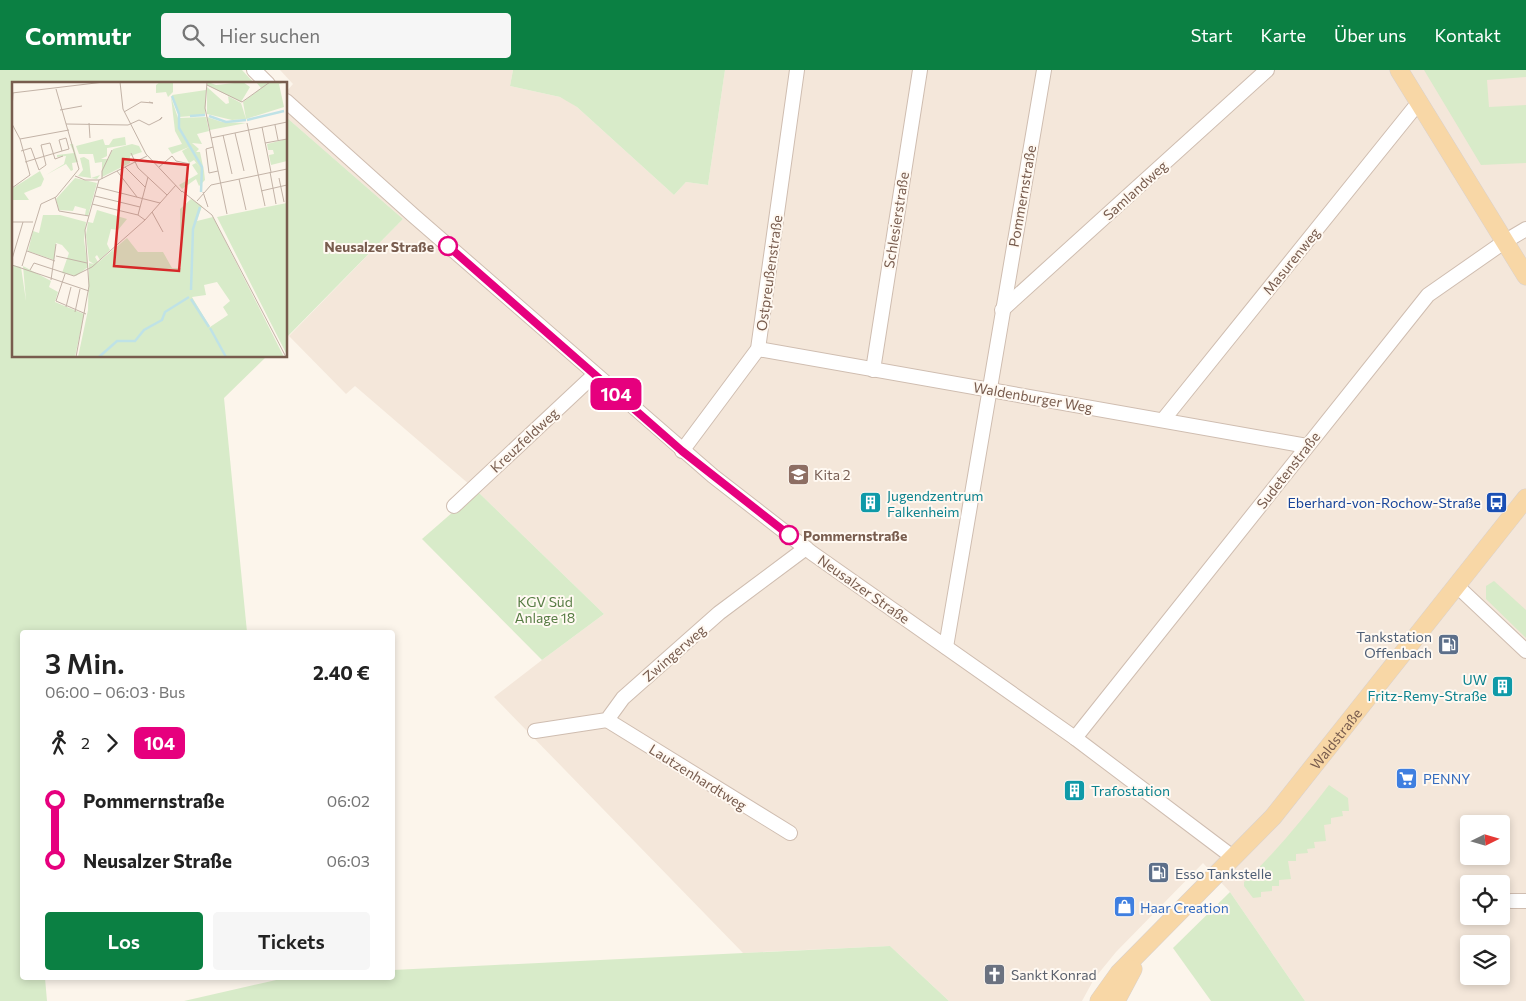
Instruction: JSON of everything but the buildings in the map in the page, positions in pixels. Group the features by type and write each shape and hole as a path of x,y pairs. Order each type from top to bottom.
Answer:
{"main road":[{"path":"1399,70 1526,276"},
{"name":"Waldstraße","path":"1099,1001 1119,974 1280,809 1526,498"},
{"name":"Waldstraße","path":"1116,1001 1150,943"}],"street":[{"path":"254,70 266,82"},
{"name":"Ostpreußenstraße","path":"682,451 758,349 796,70"},
{"name":"Schlesierstraße","path":"873,370 920,70"},
{"name":"Pommernstraße","path":"946,646 1044,70"},
{"name":"Samlandweg","path":"1002,310 1267,70"},
{"name":"Masurenweg","path":"1163,420 1418,102"},
{"name":"Neusalzer Straße","path":"288,103 331,143 682,451 806,548 1075,738 1234,858"},
{"name":"Sudetenstraße","path":"1075,738 1428,295 1504,242 1526,229"},
{"name":"Waldenburger Weg","path":"758,349 1307,446"},
{"name":"Kreuzfeldweg","path":"454,506 594,375"},
{"name":"Zwingerweg","path":"607,720 623,698 719,613 806,548"},
{"path":"1457,586 1526,651"},
{"path":"534,731 607,720"},
{"name":"Lautzenhardtweg","path":"607,720 790,833"},
{"path":"1511,902 1526,901"}],"shaded area":[{"path":"280,70 513,70 510,86 567,100 674,195 686,182 708,185 725,70 1526,70 1526,1001 1305,1001 1230,892 1203,863 1116,952 1094,979 1082,1001 949,1001 890,946 743,953 494,697 604,614 477,491 355,386 346,394 289,336 403,219 288,119 288,90 293,84"}],"green space":[{"path":"0,70 242,70 253,82 12,82 12,358 265,358 224,398 247,630 20,630 20,980 45,980 47,1001 0,1001"},
{"path":"513,70 725,70 708,185 686,182 674,195 577,107 560,97 510,86"},
{"path":"1424,70 1526,70 1526,77 1487,80 1489,107 1526,105 1526,163 1481,165"},
{"path":"288,119 403,219 288,336"},
{"name":"KGV Süd Anlage 18","path":"477,491 604,614 542,660 422,539"},
{"path":"1494,581 1526,610 1526,638 1486,599 1486,586"},
{"path":"1329,785 1348,798 1349,811 1342,811 1343,816 1331,818 1331,824 1324,825 1326,841 1314,842 1315,848 1307,849 1308,853 1296,854 1296,861 1288,861 1291,879 1279,880 1279,886 1272,886 1272,891 1261,892 1261,897 1253,898 1244,886 1244,882 1267,859"},
{"path":"1230,892 1305,1001 1211,1001 1173,948"},
{"path":"890,946 949,1001 184,1001 276,980 395,980 395,970"}],"bus line":[{"name":"104","path":"448,246 682,451 789,535"}],"place":[{"name":"Neusalzer Straße","path":"448,246"},
{"name":"Kita 2","path":"798,474"},
{"name":"Eberhard-von-Rochow-Straße","path":"1497,502"},
{"name":"Jugendzentrum Falkenheim","path":"871,503"},
{"name":"Pommernstraße","path":"789,535"},
{"name":"Tankstation Offenbach","path":"1448,644"},
{"name":"UW Fritz-Remy-Straße","path":"1503,687"},
{"name":"PENNY","path":"1407,778"},
{"name":"Trafostation","path":"1075,790"},
{"name":"Esso Tankstelle","path":"1159,873"},
{"name":"Haar Creation","path":"1124,907"},
{"name":"Sankt Konrad","path":"995,974"}]}
